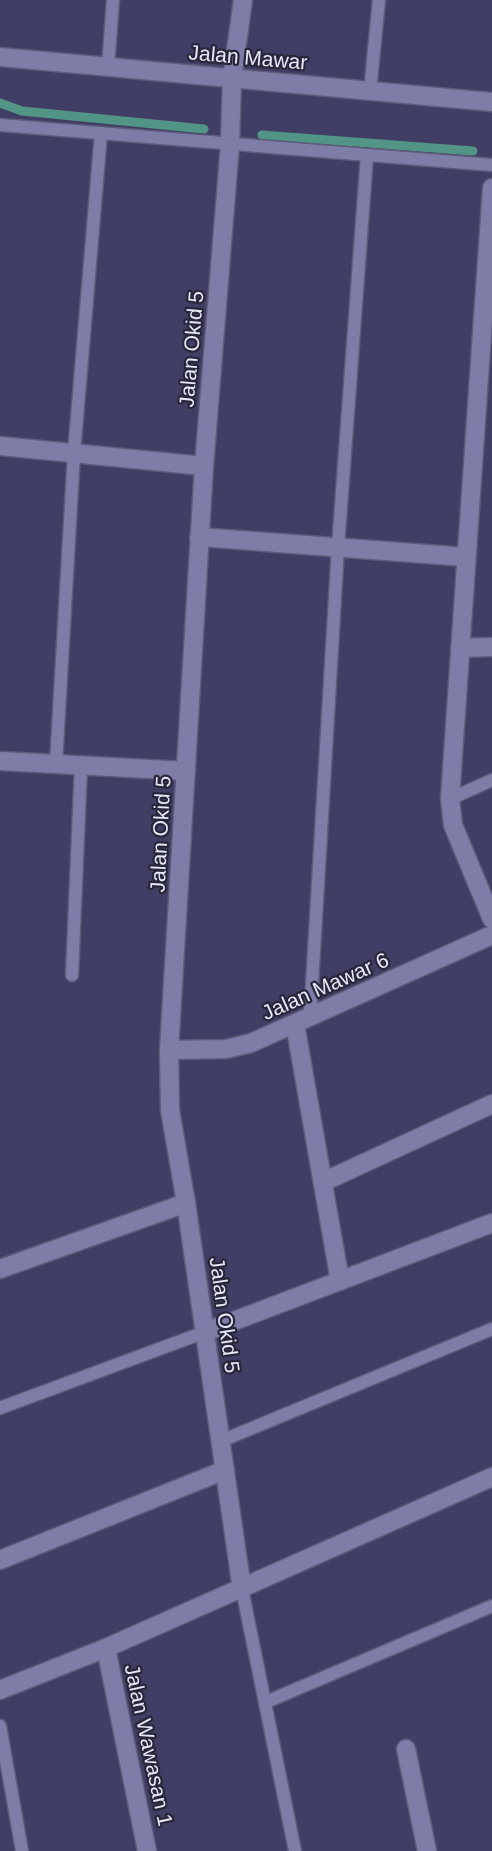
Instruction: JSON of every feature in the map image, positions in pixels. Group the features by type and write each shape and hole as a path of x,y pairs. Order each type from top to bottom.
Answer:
{"street":[{"name":"Jalan Okid 5","path":"242,1589 186,1203 170,1110 169,1050 204,466 230,144 232,79 243,0"},
{"name":"Jalan Mawar","path":"0,57 492,102"},
{"path":"492,189 450,799 453,825 492,919"},
{"path":"0,446 204,466"},
{"path":"200,537 465,557"},
{"path":"460,648 492,647"},
{"path":"0,761 186,771"},
{"name":"Jalan Mawar 6","path":"169,1050 226,1049 251,1043 492,935"},
{"path":"302,1021 322,1182 340,1281"},
{"path":"322,1182 492,1104"},
{"path":"0,1269 186,1203"},
{"path":"205,1332 492,1223"},
{"path":"0,1560 225,1470"},
{"path":"0,1690 106,1648 492,1477"},
{"name":"Jalan Wawasan 1","path":"106,1648 147,1851"},
{"path":"406,1749 427,1851"}],"lane":[{"path":"108,67 113,0"},
{"path":"370,91 379,0"},
{"path":"0,125 492,165"},
{"path":"56,764 74,453 101,133"},
{"path":"302,1021 367,155"},
{"path":"72,975 81,765"},
{"path":"450,799 492,780"},
{"path":"220,1441 492,1329"},
{"path":"0,1408 205,1332"},
{"path":"242,1589 295,1851"},
{"path":"266,1702 492,1606"},
{"path":"0,1726 22,1851"}],"waterway":[{"path":"0,103 22,111 204,129"},
{"path":"262,135 473,151"}]}
